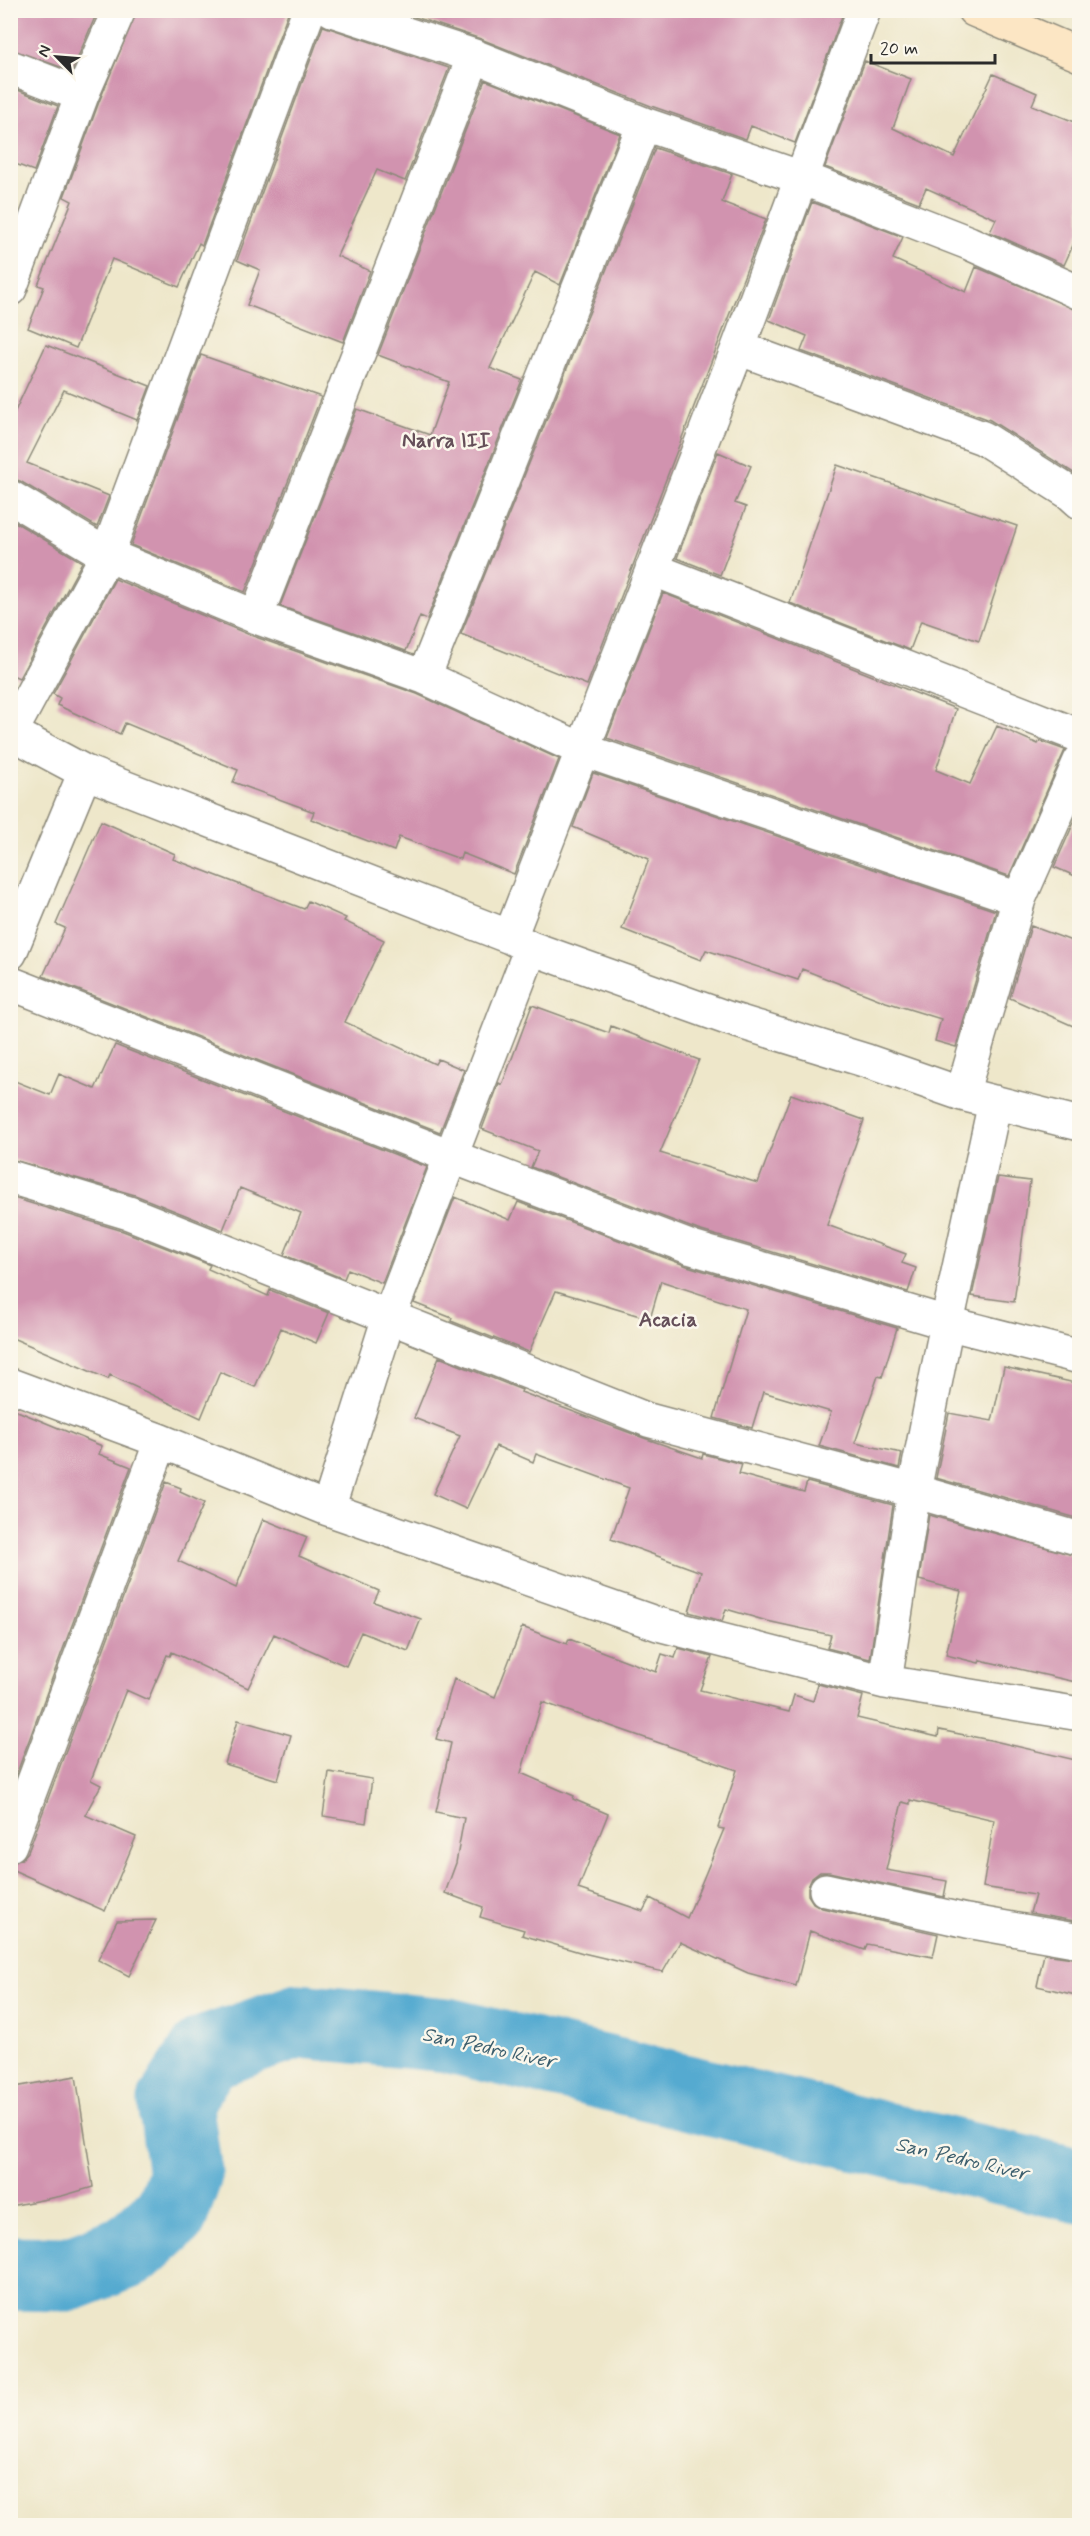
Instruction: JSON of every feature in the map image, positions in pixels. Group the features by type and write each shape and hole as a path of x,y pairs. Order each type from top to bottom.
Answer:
{"street":[{"path":"14,270 82,95 119,10"},
{"path":"309,10 107,555 11,732 85,772 520,943 727,1018 962,1094 1080,1124"},
{"path":"332,10 474,56 644,124 802,178 969,243 1080,293"},
{"path":"328,1509 390,1317 450,1156 583,750 738,348 864,10"},
{"path":"974,10 1080,55"},
{"path":"256,617 474,56"},
{"path":"10,67 82,95"},
{"path":"424,677 644,124"},
{"path":"738,348 983,438 1070,493 1080,502"},
{"path":"10,497 107,555 256,617 424,677 583,750 1019,899"},
{"path":"652,569 1080,736"},
{"path":"962,1094 1019,899 1080,761"},
{"path":"10,953 85,772"},
{"path":"10,983 450,1156 692,1248 947,1323 1080,1358"},
{"path":"885,1682 914,1491 947,1323 996,1102"},
{"path":"10,1177 129,1213 648,1420 914,1491 1080,1539"},
{"path":"10,1385 161,1441 328,1509 658,1624 885,1682 1080,1714"},
{"path":"10,1845 161,1441"},
{"path":"825,1890 967,1921 1080,1941"}],"building":[{"path":"10,10 98,10 72,71 10,49"},
{"path":"137,10 289,10 202,245 199,243 179,287 112,259 76,348 28,328 44,287 38,285 72,201 64,197 99,102"},
{"path":"394,10 829,10 842,16 795,143 751,126 746,139 651,106 481,39"},
{"path":"323,26 449,68 405,181 377,170 337,256 370,271 343,342 247,305 260,270 237,260"},
{"path":"865,61 911,79 893,128 954,157 993,74 1037,93 1032,105 1080,124 1080,230 1064,265 990,232 996,219 926,188 919,203 825,167"},
{"path":"485,80 620,134 560,285 535,272 490,368 522,380 427,619 420,616 406,651 280,606 357,409 430,435 449,382 378,355"},
{"path":"10,87 58,106 34,171 10,162"},
{"path":"655,148 732,174 722,202 766,219 587,685 461,634"},
{"path":"812,202 903,237 893,259 966,292 976,267 1080,311 1080,477 990,420 801,351 807,336 769,320"},
{"path":"46,345 150,386 137,420 64,390 27,463 109,496 97,527 20,481 10,478 10,422"},
{"path":"201,355 321,397 245,592 131,545"},
{"path":"718,452 751,466 735,503 746,507 720,575 677,558"},
{"path":"837,465 1017,526 979,641 921,621 910,650 790,603"},
{"path":"10,519 82,562 19,678 10,674"},
{"path":"115,579 250,635 417,694 559,759 514,874 462,853 460,859 399,837 394,851 311,819 314,812 233,782 238,770 125,723 120,734 57,705 60,698 53,694"},
{"path":"663,593 956,709 936,770 970,784 997,726 1038,744 1040,741 1065,750 1009,876 607,738"},
{"path":"593,773 996,911 956,1047 935,1041 941,1019 886,1002 802,969 798,980 706,950 701,960 622,929 649,859 573,827"},
{"path":"1080,809 1080,878 1054,867"},
{"path":"101,821 175,854 173,859 304,909 308,901 346,918 344,921 384,940 345,1022 435,1064 438,1059 464,1070 440,1132 43,976 65,928 56,924"},
{"path":"1031,926 1080,944 1080,1029 1010,998"},
{"path":"532,1005 609,1033 611,1026 699,1060 660,1153 758,1183 791,1094 864,1120 827,1225 906,1254 902,1263 916,1268 908,1292 698,1230 531,1167 538,1151 482,1129 499,1083 502,1085"},
{"path":"115,1045 427,1167 382,1283 348,1269 344,1279 284,1255 301,1213 240,1188 223,1230 135,1195 10,1159 10,1079 50,1095 59,1074 95,1089"},
{"path":"998,1177 1030,1181 1014,1302 972,1296"},
{"path":"10,1197 123,1231 210,1265 208,1269 268,1296 270,1290 329,1313 316,1343 281,1328 255,1387 220,1372 201,1418 110,1375 108,1379 10,1337"},
{"path":"455,1197 510,1220 518,1202 687,1266 897,1328 882,1377 878,1376 855,1443 902,1453 899,1468 819,1446 831,1412 763,1392 752,1428 714,1418 746,1309 661,1281 650,1319 556,1291 529,1352 451,1321 452,1318 414,1303"},
{"path":"439,1357 522,1390 521,1392 641,1437 702,1458 703,1454 742,1464 739,1474 804,1492 807,1482 893,1505 870,1659 827,1648 831,1635 726,1609 722,1621 689,1612 701,1572 611,1539 629,1488 536,1454 533,1462 496,1446 466,1509 433,1494 460,1436 414,1418"},
{"path":"1004,1367 1080,1384 1080,1519 936,1478 949,1413 992,1421"},
{"path":"10,1408 102,1446 99,1454 131,1467 13,1783 10,1782"},
{"path":"166,1482 181,1488 180,1492 204,1503 178,1561 236,1588 263,1519 307,1537 299,1556 379,1591 374,1602 421,1619 408,1651 361,1632 346,1666 274,1634 248,1688 172,1652 170,1656 167,1655 148,1700 126,1690 91,1780 101,1785 85,1815 136,1837 105,1911 11,1869 13,1863 22,1859 28,1852"},
{"path":"929,1515 1080,1557 1080,1683 980,1660 979,1663 946,1655 961,1591 919,1580"},
{"path":"522,1627 567,1644 569,1639 656,1672 662,1654 675,1658 678,1648 712,1657 700,1690 789,1712 794,1695 813,1701 818,1684 863,1696 857,1718 938,1737 939,1730 1080,1761 1080,1922 1030,1913 1035,1895 983,1887 994,1820 910,1800 910,1804 902,1802 886,1870 947,1881 944,1897 829,1872 820,1872 812,1878 808,1887 808,1895 813,1903 822,1908 938,1934 933,1957 867,1944 865,1950 810,1931 796,1986 748,1973 680,1942 663,1972 583,1953 522,1935 524,1930 480,1917 483,1907 445,1893 456,1863 464,1818 436,1812 451,1743 436,1739 454,1679 495,1697","holes":["542,1702 737,1770 718,1828 724,1829 687,1918 650,1898 643,1911 578,1889 608,1814 521,1773"]},
{"path":"238,1720 291,1735 278,1780 225,1764"},
{"path":"329,1772 372,1779 366,1823 323,1816"},
{"path":"156,1920 129,1976 98,1960 117,1921"},
{"path":"1044,1954 1080,1959 1080,1996 1037,1986"},
{"path":"76,2076 93,2187 62,2196 10,2206 10,2088"}],"waterway":[{"name":"San Pedro River","path":"10,2273 69,2274 129,2251 171,2213 185,2174 175,2102 206,2053 299,2021 447,2035 1080,2186"}],"district":[{"name":"Narra III","path":"446,440"},
{"name":"Acacia","path":"668,1319"}]}
